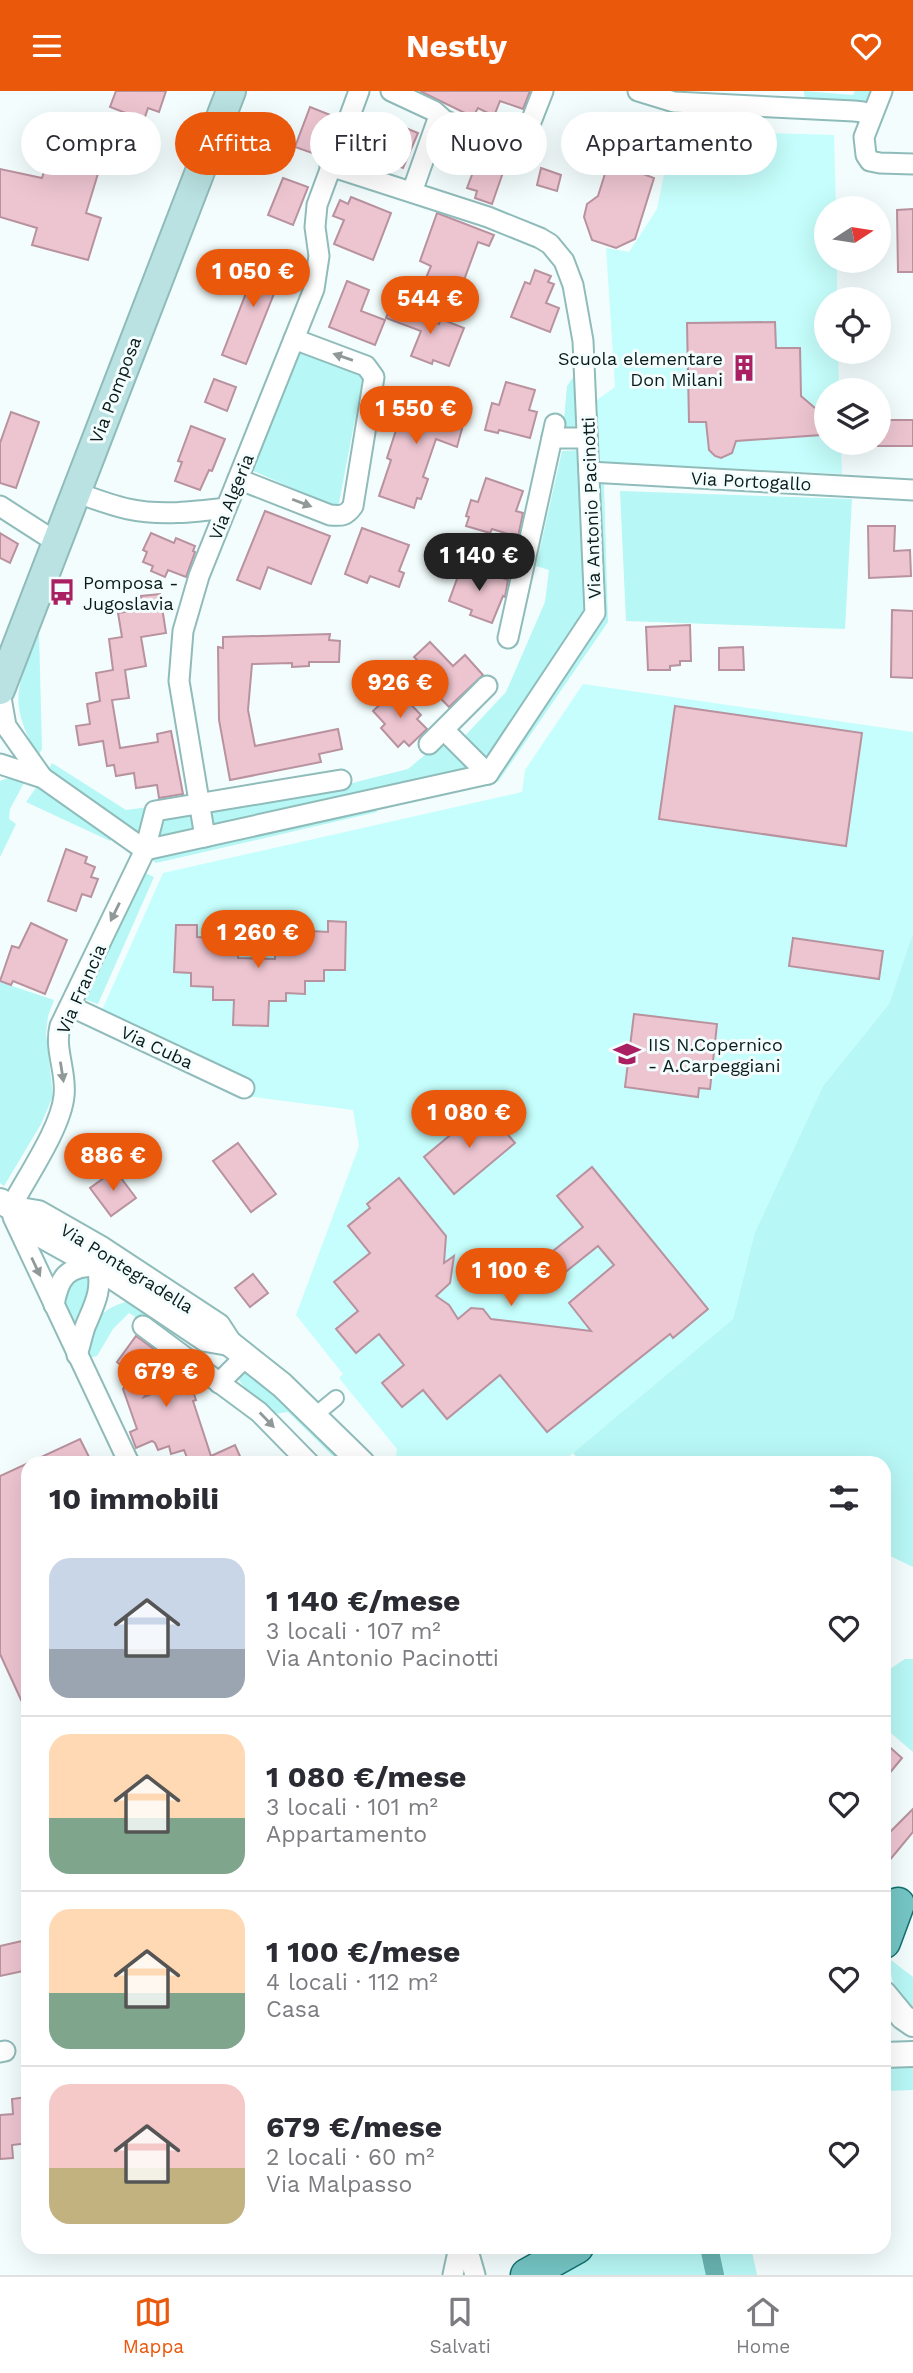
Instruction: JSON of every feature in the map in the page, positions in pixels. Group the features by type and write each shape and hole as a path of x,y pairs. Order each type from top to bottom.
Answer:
{"main road":[{"name":"Via Pomposa","path":"0,691 231,91"},
{"path":"891,1922 898,1902"},
{"path":"527,2275 564,2254"}],"street":[{"path":"351,112 359,91"},
{"path":"391,91 433,112"},
{"path":"535,112 543,91"},
{"path":"638,91 674,102 863,112 870,118"},
{"path":"882,91 864,137 866,155 870,160 913,164"},
{"path":"836,111 849,117 864,137"},
{"path":"412,192 426,152"},
{"name":"Via Algeria","path":"205,837 179,681 180,648 192,597 314,289 318,256 315,214 327,175"},
{"name":"Via Antonio Pacinotti","path":"358,175 488,217 540,237 558,252 568,269 577,297 583,341 595,613 488,773"},
{"path":"238,479 330,515 341,516 348,513 353,506 374,377 366,366 294,339"},
{"name":"Via Antonio Pacinotti","path":"508,638 553,431 587,438"},
{"name":"Via Portogallo","path":"589,473 913,490"},
{"path":"75,492 130,509 154,513 226,508"},
{"path":"0,506 56,542"},
{"path":"429,744 487,686"},
{"path":"0,691 6,726 43,778"},
{"path":"444,730 488,773"},
{"path":"0,764 43,778 145,850 488,773"},
{"path":"145,850 155,811 341,780"},
{"path":"320,783 325,810"},
{"name":"Via Francia","path":"8,1206 55,1125 63,1102 64,1083 58,1039 60,1026 145,850"},
{"name":"Via Cuba","path":"70,1006 244,1088"},
{"path":"8,1206 127,1456"},
{"name":"Via Pontegradella","path":"8,1206 38,1213 102,1259 218,1326 237,1350 282,1385 355,1456"},
{"path":"54,1305 61,1279 76,1268 102,1259 100,1287 77,1355"},
{"name":"Via Pontegradella","path":"102,1259 137,1292 206,1339 237,1350"},
{"path":"95,1306 137,1292"},
{"path":"144,1326 259,1412 302,1456"},
{"path":"219,1383 237,1350"},
{"path":"314,1416 336,1398"},
{"path":"891,2002 913,2024"},
{"path":"891,2055 913,2054"},
{"path":"453,2275 458,2254"},
{"path":"469,2254 475,2275"}],"shaded area":[{"path":"804,91 853,95 855,91 875,91 868,101 858,103 805,101"},
{"path":"777,133 834,135 836,196 814,196 814,273 837,273 837,287 814,287 814,364 838,364 839,378 814,378 814,455 841,455 842,474 599,462 597,400 615,387 606,248 629,252 657,209 664,175 777,175"},
{"path":"301,350 364,372 338,508 251,470"},
{"path":"579,369 581,431 563,430 567,386"},
{"path":"584,450 587,613 486,761 462,739 506,692 545,602 549,570 536,566 562,451"},
{"path":"604,484 608,622 498,782 491,775 599,617 594,485"},
{"path":"620,491 852,499 845,629 626,621"},
{"path":"39,633 42,749 38,756 22,721 19,695 25,668"},
{"name":"IIS N.Copernico - A.Carpeggiani","path":"583,684 913,732 913,933 889,1004 823,1086 755,1232 733,1319 569,1456 396,1456 397,1449 339,1378 343,1374 296,1315 359,1146 353,1110 232,1094 95,1026 163,873 522,792 525,770"},
{"path":"444,739 479,772 210,832 207,809 348,784 408,769"},
{"path":"52,763 126,810 148,807 139,840 47,772"},
{"path":"11,777 26,779 10,809 9,819 16,824 0,857 0,781"},
{"path":"40,782 114,835 110,841 26,802"},
{"path":"374,803 377,812 156,863 150,859 154,851"},
{"path":"195,812 198,833 154,843 160,817"},
{"path":"143,872 154,877 98,1004 84,999"},
{"path":"913,933 913,1567 891,1556 891,1456 576,1456 573,1453 733,1319 755,1232 823,1086 889,1004"},
{"path":"0,982 54,1000 46,1033 53,1096 41,1124 4,1186 0,1183"},
{"path":"87,1268 90,1276 89,1293 71,1331 62,1294 68,1282"},
{"path":"136,1300 152,1310 142,1321 129,1313 113,1329 97,1356 88,1358 90,1335 99,1318 114,1306"},
{"path":"248,1368 341,1456 333,1456 288,1412 269,1415 236,1375"},
{"path":"905,1659 913,1659 913,1752 891,1733 891,1668"},
{"path":"891,1960 913,1977 913,2012 895,1989 891,1976"},
{"path":"891,2063 913,2063 913,2090 891,2091"},
{"path":"591,2254 752,2254 757,2275 557,2275"}],"building":[{"path":"116,91 166,91 159,112 148,108 147,112 123,112 110,107"},
{"path":"420,91 530,91 523,109 500,101 496,112 486,112 478,108 476,112 463,112"},
{"path":"310,107 323,112 310,112 310,152 296,147"},
{"path":"412,131 418,133 412,147"},
{"path":"0,169 42,178 43,175 98,175 86,213 101,218 88,260 32,245 37,228 0,217"},
{"path":"547,170 561,175 557,191 537,185 539,175 547,175"},
{"path":"472,175 502,175 492,204 475,198 477,191 467,188"},
{"path":"605,175 646,175 654,178 635,239 616,248 592,240 584,217 587,204 598,196"},
{"path":"283,178 308,187 293,225 268,215"},
{"path":"351,197 391,213 373,260 334,244 344,220 333,216 340,200 348,204"},
{"path":"913,209 913,272 898,272 897,210"},
{"path":"437,213 494,235 489,246 478,242 460,291 426,278 431,266 420,261"},
{"path":"262,256 285,266 246,364 222,355 246,293 242,292 251,269 256,271"},
{"path":"535,270 551,276 548,282 554,284 546,303 559,308 550,332 511,317 525,282 530,284"},
{"path":"347,281 369,290 361,311 385,320 375,345 329,327"},
{"path":"391,305 439,324 441,319 464,328 449,366 433,360 432,364 411,356 421,331 386,318"},
{"name":"Scuola elementare Don Milani","path":"775,322 776,348 800,348 801,396 814,407 814,435 736,441 732,453 721,458 715,456 709,450 706,422 689,422 687,323"},
{"path":"214,379 236,387 227,411 205,402"},
{"path":"506,382 535,390 529,410 537,412 530,438 499,430 498,433 485,430 492,403 499,405"},
{"path":"407,388 442,399 437,416 463,425 457,447 436,439 423,477 428,479 421,499 417,498 414,508 379,496 391,460 387,458 399,421 396,420"},
{"path":"11,412 39,422 16,488 0,483 0,443"},
{"path":"891,420 913,420 913,446 891,446"},
{"path":"191,426 225,439 212,471 209,470 200,490 175,481 182,462 178,461"},
{"path":"486,478 523,491 516,511 523,513 518,537 492,529 490,533 466,526 471,500 478,502"},
{"path":"265,511 330,536 311,584 268,567 260,589 237,580"},
{"path":"868,526 895,526 894,551 910,550 911,576 869,578"},
{"path":"362,528 409,545 399,571 404,573 399,587 370,576 367,583 345,574"},
{"path":"0,533 18,544 10,563 0,558"},
{"path":"151,533 174,543 176,538 195,546 186,577 168,570 165,577 151,571 153,566 143,562 147,552 143,550"},
{"path":"462,565 508,580 505,597 503,596 492,623 470,615 472,610 449,601"},
{"path":"160,594 166,633 141,637 146,666 125,670 129,698 112,700 120,748 158,742 157,734 171,731 183,794 159,798 157,785 136,788 134,773 116,776 114,765 107,766 103,741 79,745 76,726 90,724 87,704 100,701 96,673 113,670 109,639 122,637 118,613 143,609 141,596"},
{"path":"892,610 913,611 913,678 891,677"},
{"path":"690,625 691,661 680,661 680,665 670,666 670,670 648,670 646,627"},
{"path":"330,634 329,640 340,641 339,662 309,662 309,666 292,667 292,663 252,664 248,710 255,746 338,729 342,749 319,754 321,762 230,780 219,720 218,647 223,648 223,637"},
{"path":"430,642 453,666 465,655 483,675 449,707 416,673 423,666 414,657"},
{"path":"743,647 744,670 719,670 719,648"},
{"path":"392,693 400,700 404,697 421,715 417,719 427,729 409,746 404,741 398,747 381,728 385,724 373,711"},
{"path":"675,706 862,733 846,846 659,819"},
{"path":"66,849 87,857 85,863 95,867 91,877 98,879 91,897 82,894 76,911 48,901"},
{"path":"328,921 346,922 345,970 324,970 324,981 305,981 305,994 286,993 286,1001 269,1001 268,1026 233,1025 234,1000 213,1000 213,987 191,986 191,973 174,972 176,925 197,925 197,937 214,938 214,951 238,952 238,958 275,959 275,954 294,954 294,942 311,943 311,931 328,932"},
{"path":"31,923 67,940 45,994 13,981 11,985 0,981 12,946 19,948"},
{"path":"793,938 883,951 879,979 789,966"},
{"path":"634,1014 717,1024 710,1089 699,1088 698,1097 625,1087"},
{"path":"484,1107 515,1143 454,1194 424,1157"},
{"path":"132,1135 143,1148 123,1164 113,1150"},
{"path":"238,1143 276,1194 251,1212 213,1161"},
{"path":"592,1167 708,1309 673,1338 670,1334 547,1432 500,1375 447,1419 423,1390 402,1407 382,1383 404,1365 379,1334 356,1353 336,1329 358,1311 334,1282 370,1253 348,1226 370,1208 367,1204 399,1178 446,1236 444,1263 454,1256 450,1283 436,1296 449,1305 458,1319 471,1308 483,1309 491,1319 591,1331 569,1303 614,1265 598,1246 558,1278 543,1259 583,1227 557,1196"},
{"path":"115,1170 136,1198 111,1216 90,1188"},
{"path":"253,1274 268,1293 250,1307 235,1288"},
{"path":"136,1336 170,1361 144,1397 189,1379 196,1400 193,1401 211,1456 186,1456 184,1450 171,1454 169,1446 158,1450 152,1441 136,1448 130,1432 137,1429 123,1389 133,1375 117,1362"},
{"path":"80,1439 88,1456 43,1456"},
{"path":"235,1445 240,1456 211,1456"},
{"path":"21,1466 21,1700 0,1654 0,1476"},
{"path":"891,1748 902,1758 891,1771"},
{"path":"913,1809 913,1832 891,1859 891,1831"},
{"path":"21,1941 21,1972 0,1976 0,1946"},
{"path":"21,2098 21,2144 12,2145 13,2158 0,2159 0,2115 13,2114 12,2099"}],"waterway":[{"path":"710,2254 715,2275"}],"place":[{"name":"Scuola elementare Don Milani","path":"744,368"},
{"name":"Pomposa - Jugoslavia","path":"62,592"},
{"name":"IIS N.Copernico - A.Carpeggiani","path":"627,1054"}]}
